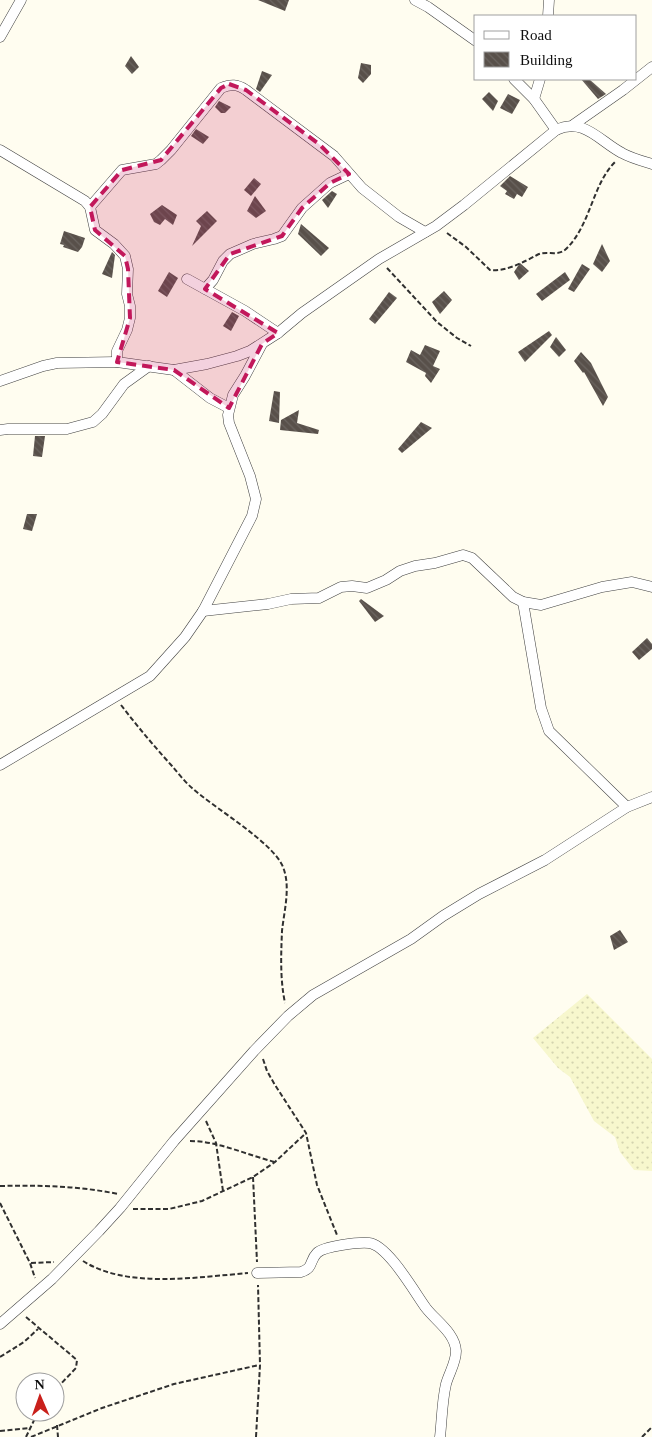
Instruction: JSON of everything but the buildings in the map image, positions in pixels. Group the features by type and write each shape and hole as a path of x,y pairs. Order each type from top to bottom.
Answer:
{"street":[{"path":"0,37 21,0"},
{"path":"415,0 474,40"},
{"path":"548,15 549,0"},
{"path":"637,79 652,67"},
{"path":"515,80 534,100 556,130"},
{"path":"534,100 540,80"},
{"path":"0,381 57,363 116,362 174,370 237,356 262,344 278,333 302,313 378,259 436,226 556,130 573,125 636,80"},
{"path":"90,207 122,170 156,164 161,160 172,150 221,88 229,84 246,90 319,144 334,156 362,188 399,217 425,232"},
{"path":"573,125 589,131 623,154 652,164"},
{"path":"0,150 85,201 90,207 95,230 114,244 125,256 128,269 127,294 130,318 127,330 117,351 116,362"},
{"path":"205,289 213,280 223,261 230,254 253,244 282,236 302,208 330,183 349,174"},
{"path":"187,279 245,311 278,333"},
{"path":"0,765 150,676 185,637 203,611 252,516 256,499 250,476 229,424 233,395 262,344"},
{"path":"0,430 67,429 93,422 102,414 124,384 149,366"},
{"path":"174,370 210,398 230,408"},
{"path":"203,611 268,604 291,599 318,598 334,589 347,586 367,588 408,569 463,555 472,558 508,592 523,602 541,605 602,586 632,582 652,586"},
{"path":"523,602 541,708 549,731 627,808"},
{"path":"0,1324 66,1266 131,1196 174,1142 254,1050 288,1016 313,995 411,939 443,916 479,894 545,860 627,808 652,797"},
{"path":"257,1273 301,1272 307,1270 316,1253 320,1250 342,1246 371,1243 383,1251 408,1280 426,1308 450,1336 455,1345 455,1360 446,1383 440,1437"}],"path":[{"path":"436,226 466,247 490,270 495,271 507,268 531,259 539,253 560,253 573,240 588,215 599,188 612,164 623,154"},
{"path":"378,259 437,322 471,346"},
{"path":"115,697 148,739 192,788 261,841 283,866 286,885 282,931 282,987 288,1016"},
{"path":"254,1050 263,1058 274,1085 306,1133 317,1185 342,1246"},
{"path":"201,1112 216,1143 223,1191"},
{"path":"120,1208 169,1209 202,1201 253,1177 275,1162 306,1133"},
{"path":"174,1142 197,1141 216,1143 239,1152 275,1162"},
{"path":"253,1177 260,1365 256,1437"},
{"path":"0,1186 61,1186 86,1188 131,1196"},
{"path":"0,1203 30,1263 38,1290"},
{"path":"75,1256 94,1268 115,1275 140,1278 170,1279 257,1273"},
{"path":"30,1263 53,1262 66,1266"},
{"path":"17,1310 77,1360 76,1368 65,1380"},
{"path":"0,1357 24,1342 38,1328"},
{"path":"30,1437 102,1408 174,1384 260,1365"},
{"path":"26,1437 33,1422"},
{"path":"57,1425 58,1437"},
{"path":"642,1437 652,1427"},
{"path":"0,1431 30,1428"}],"highlighted area":[{"path":"229,84 246,90 319,144 349,174 330,183 302,208 282,236 230,254 205,289 278,333 262,344 229,408 174,370 117,362 130,318 128,269 125,256 95,230 90,207 122,170 161,160 221,88"}],"green space":[{"path":"587,994 652,1059 652,1171 634,1170 620,1152 615,1137 594,1121 570,1077 558,1068 533,1038"}]}
